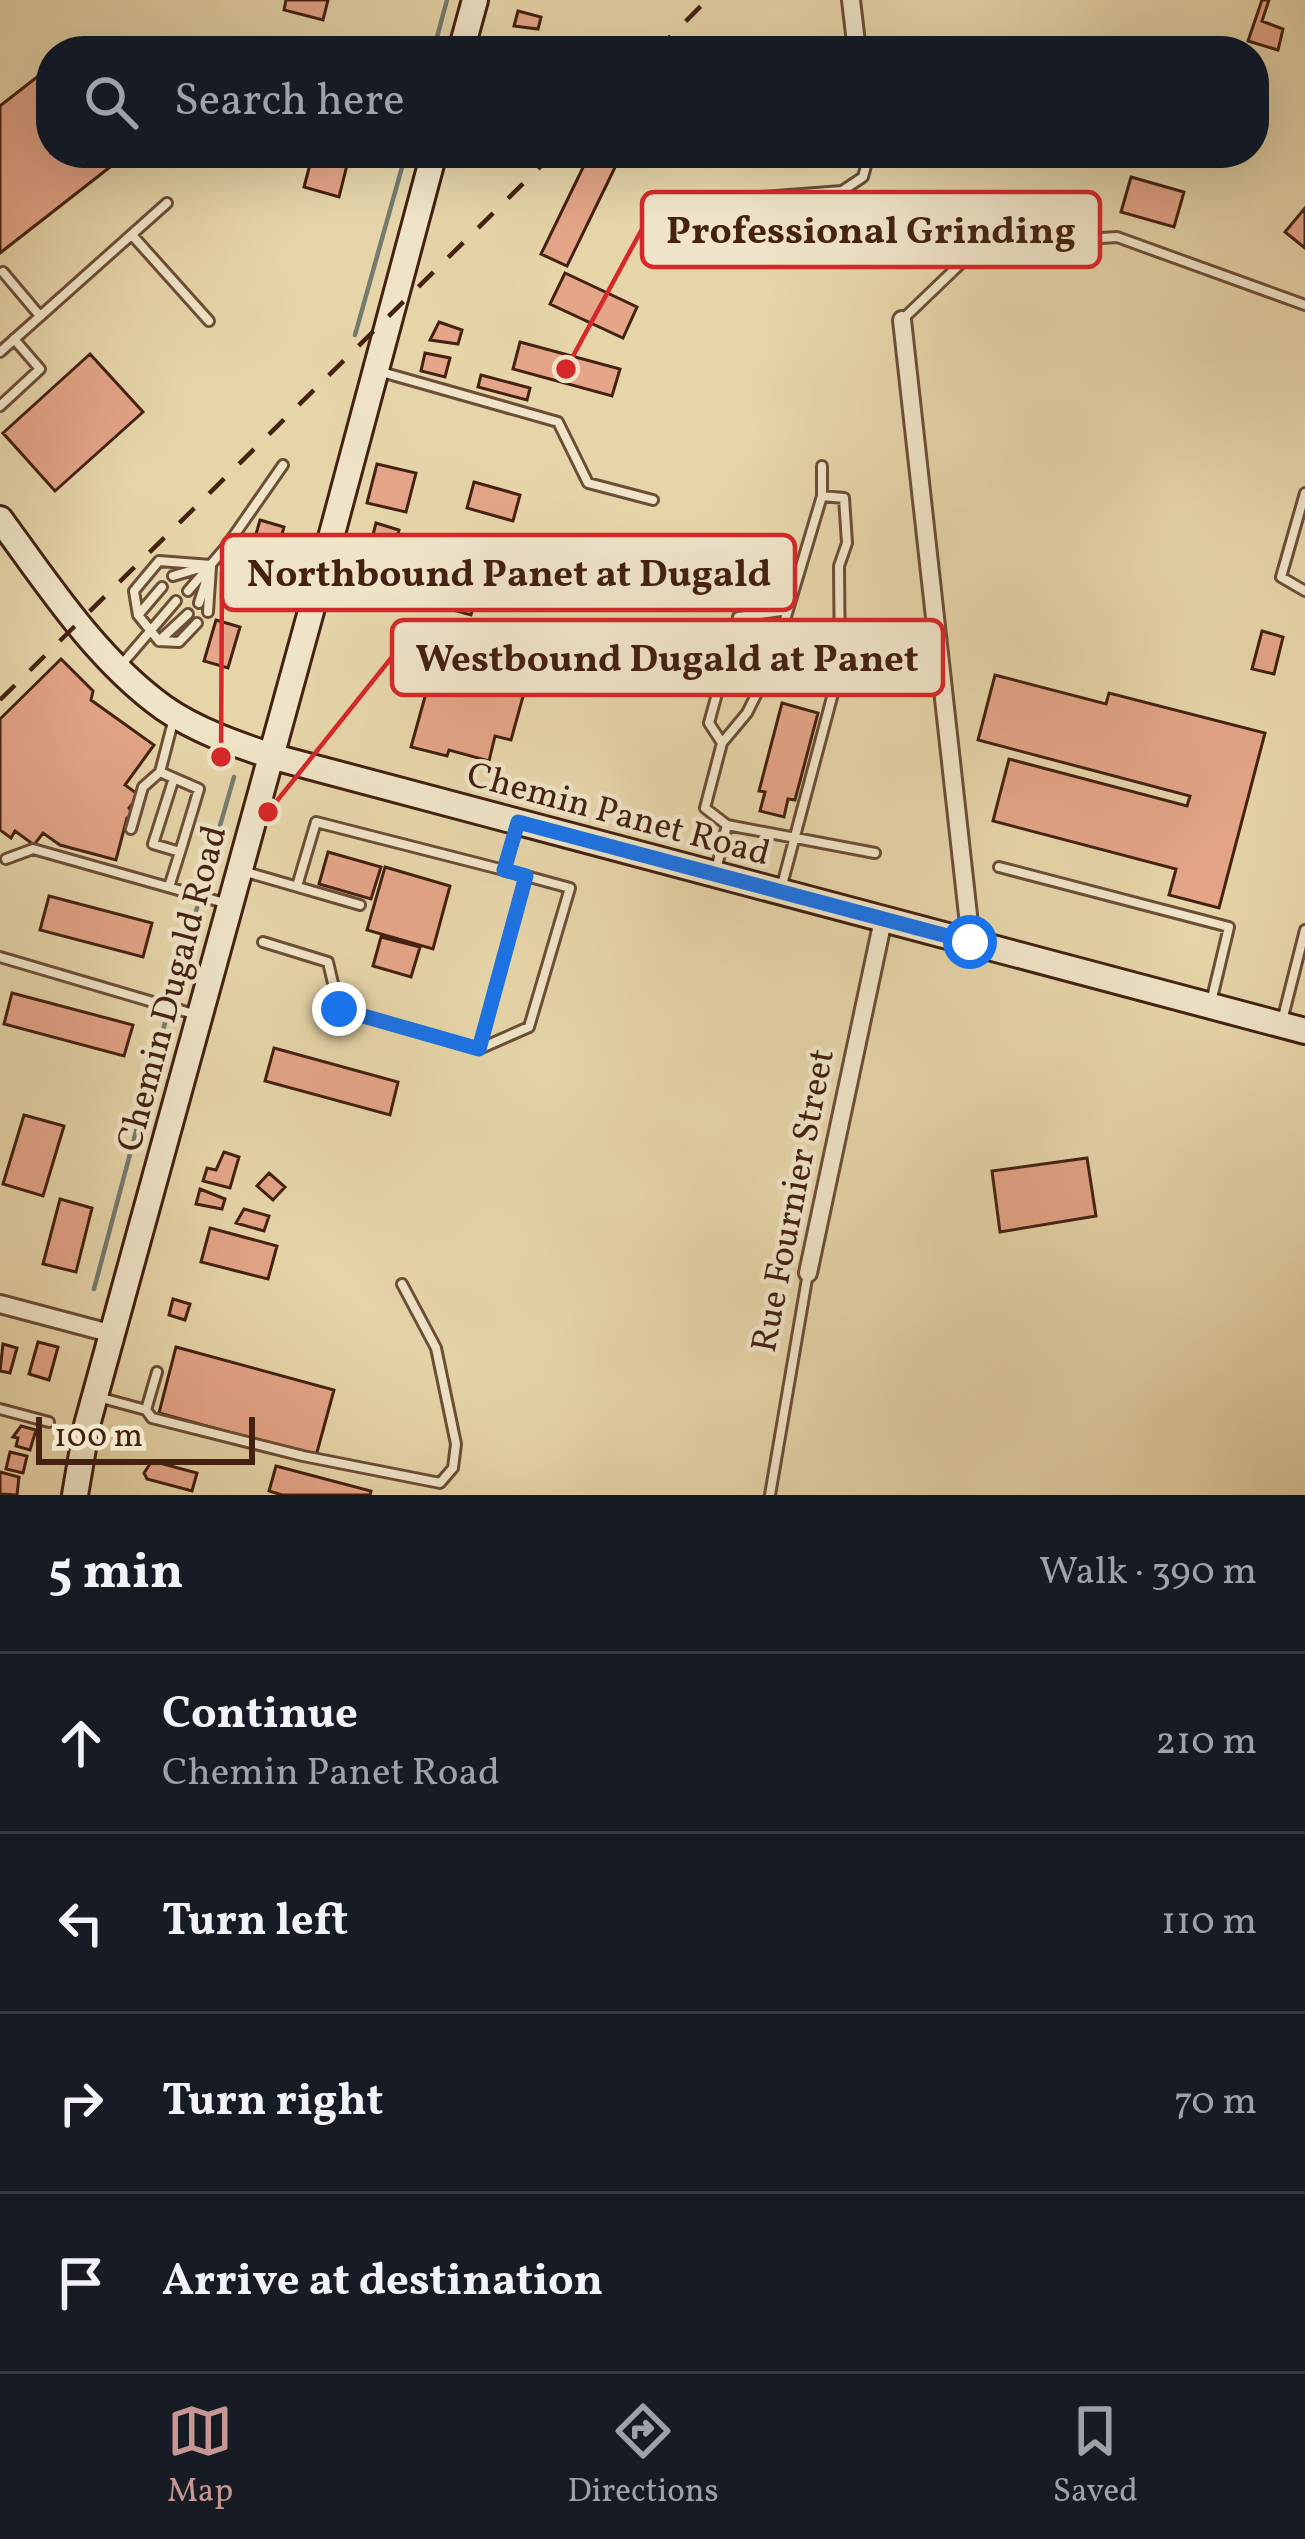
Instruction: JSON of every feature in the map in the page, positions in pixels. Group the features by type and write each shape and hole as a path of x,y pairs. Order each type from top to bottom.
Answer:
{"street":[{"path":"465,36 475,0"},
{"path":"851,0 855,36"},
{"name":"Chemin Dugald Road","path":"75,1495 87,1425 229,904 274,757 430,168"},
{"path":"902,320 970,942"},
{"name":"Chemin Panet Road","path":"2,525 118,670 175,714 223,740 1293,1028"},
{"name":"Rue Fournier Street","path":"808,1273 883,920"},
{"path":"0,1304 113,1334"},
{"name":"Chemin Dugald Road","path":"58,1495 87,1425"}],"lane":[{"path":"762,197 842,191 863,177 865,168"},
{"path":"0,352 167,203"},
{"path":"132,235 209,321"},
{"path":"902,320 980,246 1117,237 1305,305"},
{"path":"3,272 40,316"},
{"path":"0,406 40,369 14,339"},
{"path":"376,370 558,422 588,483 653,500"},
{"path":"188,591 226,547 283,465"},
{"path":"822,466 822,496 770,667 747,713 722,743 705,808 727,825 874,853"},
{"path":"1305,493 1281,578 1305,591"},
{"path":"781,892 840,672 838,566 847,543 844,497 822,496"},
{"path":"226,547 322,576"},
{"path":"159,641 138,615 134,591 159,561 211,566"},
{"path":"172,576 211,566"},
{"path":"199,603 211,566"},
{"path":"208,612 211,566"},
{"path":"138,615 162,587"},
{"path":"118,670 176,601"},
{"path":"722,743 709,723 738,617 788,610"},
{"path":"159,641 188,614"},
{"path":"159,641 179,642 197,623"},
{"path":"770,667 835,686"},
{"path":"131,829 143,787 160,772 175,714"},
{"path":"160,772 199,789 169,887"},
{"path":"174,778 153,844 180,852"},
{"path":"263,942 328,962 339,1009 479,1049 529,1027 570,888 316,822 297,886"},
{"path":"504,870 518,822"},
{"path":"715,875 727,825"},
{"path":"6,859 32,849 229,904"},
{"path":"999,867 1229,926 1210,1006"},
{"path":"239,869 361,905"},
{"path":"479,1049 526,876"},
{"path":"1293,1028 1305,930"},
{"path":"0,956 199,1016"},
{"name":"Rue Fournier Street","path":"770,1495 808,1273"},
{"path":"95,1396 146,1410 152,1418 303,1456 440,1483 453,1468 456,1444 436,1348 402,1284"},
{"path":"146,1410 157,1372"},
{"path":"0,1409 49,1422"}],"building":[{"path":"286,0 328,0 323,20 284,10"},
{"path":"1262,0 1269,0 1262,21 1283,29 1278,50 1269,47 1269,36 1250,36"},
{"path":"518,11 541,17 538,29 514,26"},
{"path":"36,78 36,168 109,168 0,253 0,106"},
{"path":"309,168 346,168 339,197 304,187"},
{"path":"583,168 615,168 567,266 541,254"},
{"path":"1131,177 1184,192 1174,227 1121,212"},
{"path":"1305,208 1305,248 1285,232"},
{"path":"565,273 637,307 623,338 550,304"},
{"path":"439,322 462,330 458,344 430,340"},
{"path":"520,342 620,369 612,396 513,369"},
{"path":"425,353 450,358 445,377 421,371"},
{"path":"90,354 143,412 55,491 3,433"},
{"path":"481,375 530,388 527,400 478,387"},
{"path":"377,464 416,473 406,512 367,503"},
{"path":"474,482 520,495 513,521 467,508"},
{"path":"260,520 284,527 276,555 252,548"},
{"path":"376,523 399,530 395,545 372,539"},
{"path":"366,549 481,580 471,615 357,584"},
{"path":"216,620 240,627 228,668 204,661"},
{"path":"1262,631 1283,637 1274,674 1252,669"},
{"path":"436,657 527,682 511,740 495,736 489,761 449,750 447,756 411,747"},
{"path":"61,659 93,691 91,700 154,745 125,785 139,795 129,808 133,814 127,818 116,860 60,845 43,833 34,845 15,831 11,838 0,830 0,719"},
{"path":"995,675 1106,704 1109,693 1265,733 1219,908 1169,895 1176,869 993,821 1009,759 1187,806 1190,796 978,740"},
{"path":"782,703 818,713 795,800 788,799 784,817 760,811 765,792 759,791"},
{"path":"328,852 381,867 371,899 319,884"},
{"path":"385,867 450,886 433,949 367,930"},
{"path":"49,896 152,923 143,957 40,930"},
{"path":"381,937 420,947 411,977 373,966"},
{"path":"12,993 133,1025 124,1056 4,1024"},
{"path":"274,1048 398,1082 390,1115 265,1081"},
{"path":"24,1115 64,1126 43,1196 3,1184"},
{"path":"224,1152 239,1157 230,1188 203,1181 207,1168 216,1170"},
{"path":"1087,1158 1096,1216 1000,1232 992,1171"},
{"path":"269,1173 285,1187 273,1200 257,1186"},
{"path":"200,1189 225,1199 222,1209 196,1204"},
{"path":"60,1199 92,1208 76,1272 43,1264"},
{"path":"244,1209 269,1216 264,1231 236,1223"},
{"path":"210,1228 277,1246 268,1279 201,1262"},
{"path":"173,1299 190,1304 185,1320 169,1315"},
{"path":"38,1342 58,1347 49,1380 29,1374"},
{"path":"3,1344 17,1348 10,1373 0,1371"},
{"path":"176,1347 334,1390 316,1456 159,1413"},
{"path":"21,1426 36,1430 30,1450 16,1446 18,1438 13,1437"},
{"path":"10,1452 27,1456 23,1473 6,1469"},
{"path":"152,1461 197,1473 192,1491 147,1479 144,1473"},
{"path":"276,1466 371,1491 370,1495 269,1491"},
{"path":"0,1472 19,1477 17,1495 0,1494"}],"waterway":[{"path":"437,36 447,0"},
{"path":"355,335 402,168"},
{"path":"203,885 234,777"},
{"path":"172,995 197,908"},
{"path":"94,1289 166,1019"}],"railway":[{"path":"671,36 707,0"},
{"path":"0,700 539,168"}],"place":[{"name":"Professional Grinding","path":"566,369"},
{"name":"Northbound Panet at Dugald","path":"221,757"},
{"name":"Westbound Dugald at Panet","path":"268,812"}],"route":[{"path":"339,1009 479,1049 526,876 504,870 518,822 970,942"}]}
